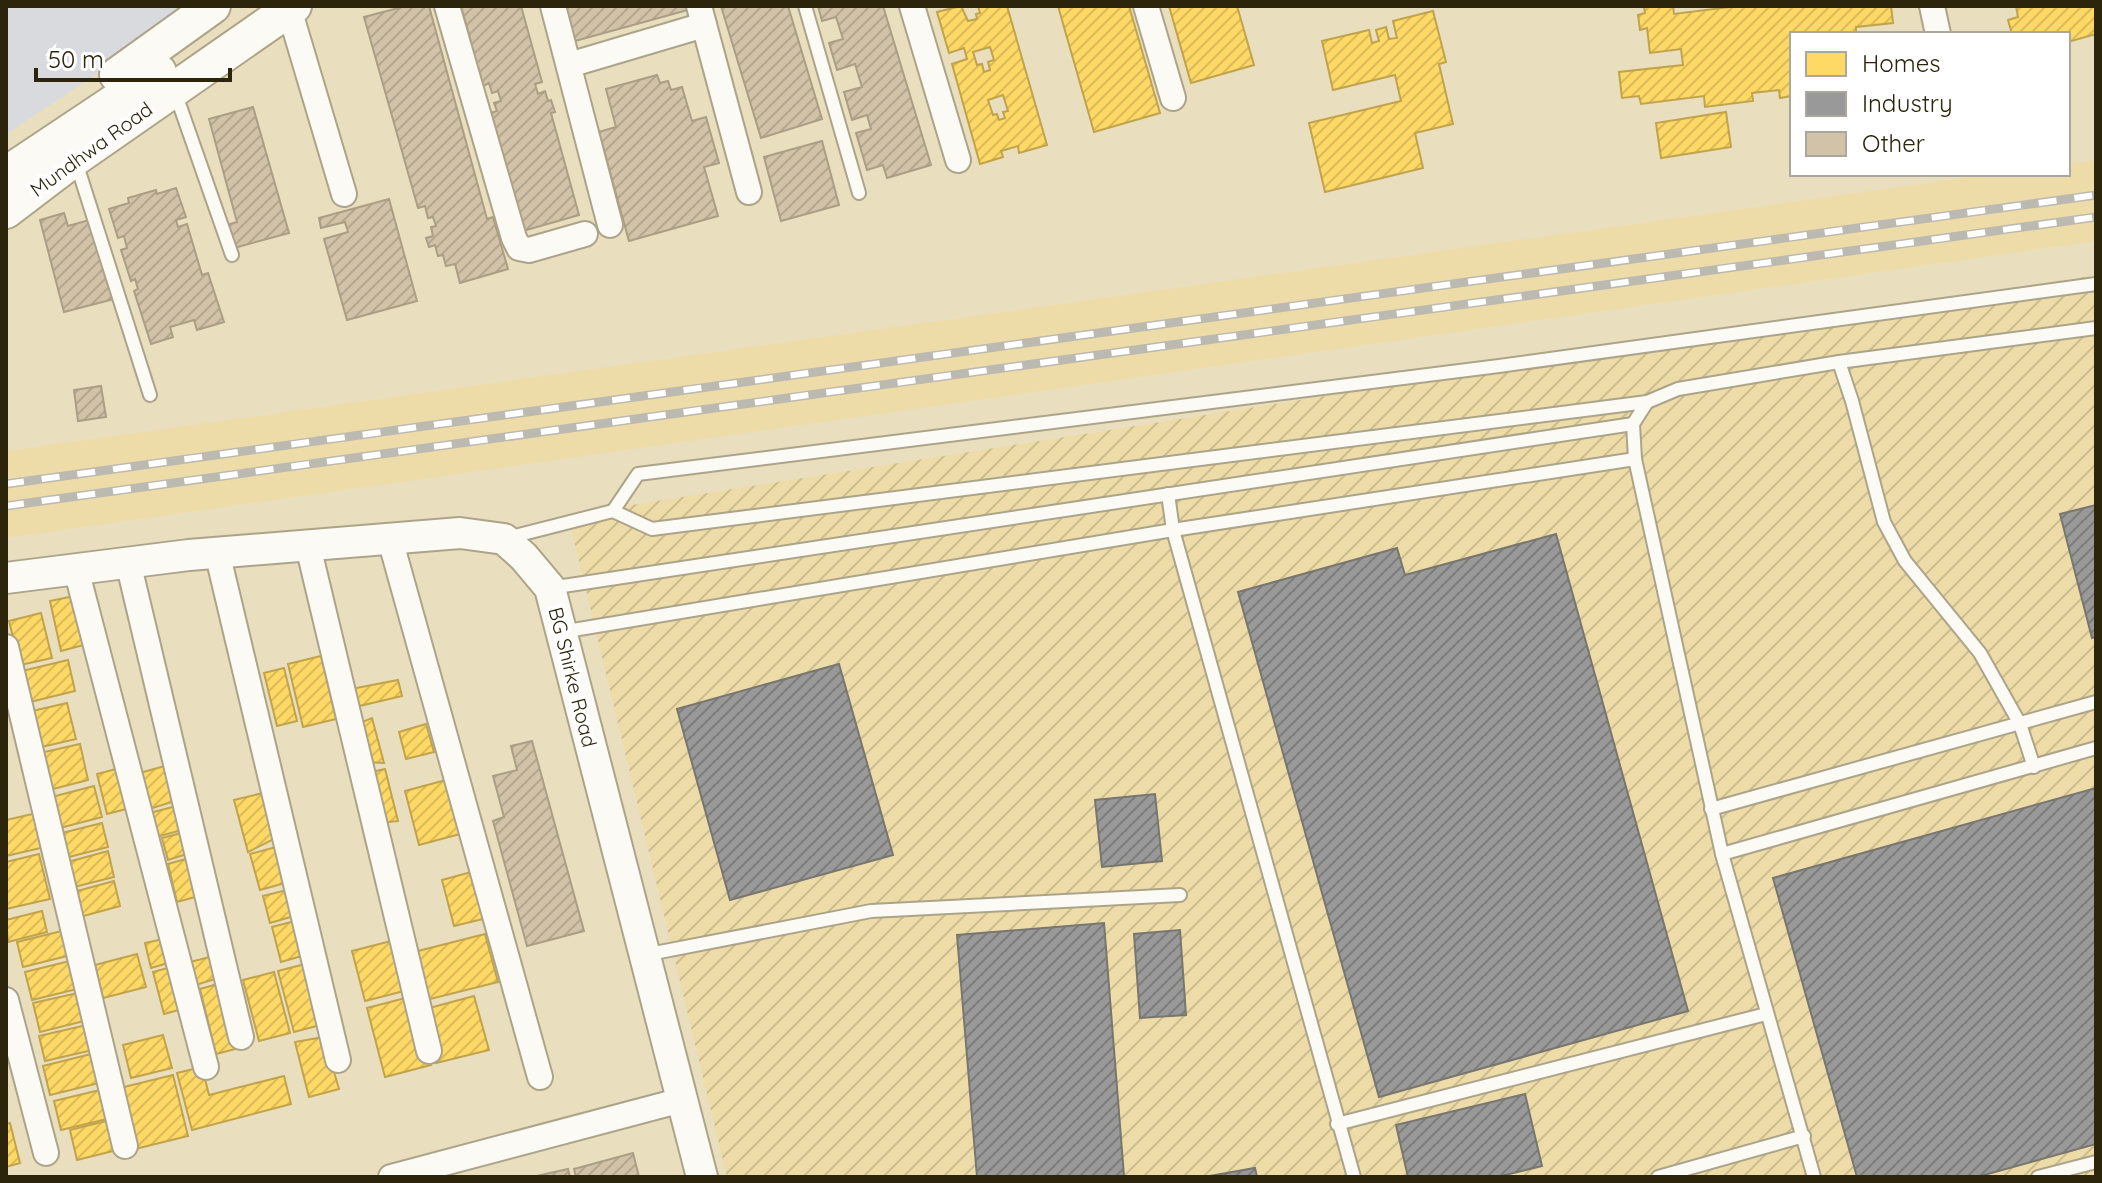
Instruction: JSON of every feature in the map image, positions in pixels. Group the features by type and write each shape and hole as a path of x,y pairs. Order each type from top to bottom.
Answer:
{"main road":[{"path":"6,154 213,6"},
{"path":"6,174 255,6"},
{"path":"6,192 287,7"},
{"name":"Mundhwa Road","path":"6,211 287,7"}],"street":[{"path":"447,6 519,248 529,250 585,234"},
{"path":"553,6 610,225"},
{"path":"912,6 958,160"},
{"path":"1146,6 1173,98"},
{"path":"1932,6 1938,32"},
{"path":"287,7 344,194"},
{"path":"569,65 702,16 749,192"},
{"path":"6,578 217,552 460,533 504,539"},
{"path":"390,539 540,1077"},
{"name":"BG Shirke Road","path":"504,539 550,588 702,1177"},
{"path":"308,546 429,1051"},
{"path":"217,552 338,1060"},
{"path":"128,562 241,1037"},
{"path":"76,569 206,1067"},
{"path":"6,647 125,1146"},
{"path":"6,1000 46,1153"},
{"path":"391,1177 682,1100"}],"lane":[{"path":"805,6 859,193"},
{"path":"174,89 232,255"},
{"path":"75,159 150,395"},
{"path":"613,511 638,474 1514,364 2096,284"},
{"path":"504,539 613,511 652,529 1647,402 1678,389 1839,362 2096,328"},
{"path":"1839,362 1884,522 1905,561 1980,653 2020,724 2034,767"},
{"path":"1647,402 1633,424 1635,459 1722,854 1814,1177"},
{"path":"550,588 1633,424"},
{"path":"561,632 1173,530 1635,459"},
{"path":"1168,494 1173,530 1354,1177"},
{"path":"1711,809 2096,702"},
{"path":"1722,854 2096,748"},
{"path":"644,955 871,911 1180,895"},
{"path":"1337,1124 1766,1014"},
{"path":"1658,1177 1804,1136"},
{"path":"2038,1177 2096,1162"}],"shaded area":[{"path":"6,6 200,6 6,134"},
{"path":"2096,160 2096,241 6,538 6,451 1979,176 2070,176 2070,164"},
{"path":"2096,275 2096,1177 727,1177 568,515"}],"building: Homes":[{"path":"961,6 968,21 977,19 976,14 980,13 978,6 1007,6 1047,145 1019,153 1018,146 1001,151 1003,157 980,164 952,64 967,59 964,48 949,53 937,12","holes":["990,47 994,60 988,62 990,70 984,72 982,64 977,65 973,52","1003,95 1008,111 1003,112 1005,118 999,120 997,114 993,115 988,100"]},
{"path":"1058,6 1129,6 1160,113 1094,132"},
{"path":"1169,6 1237,6 1254,65 1191,83"},
{"path":"1673,6 1674,14 1738,6 1891,6 1893,23 1856,27 1856,32 1790,32 1790,96 1780,98 1779,90 1752,93 1753,101 1705,107 1704,96 1641,104 1639,96 1622,98 1619,72 1683,65 1681,49 1650,53 1647,28 1640,30 1638,15 1645,13 1644,7"},
{"path":"2016,6 2096,6 2096,34 2070,41 2070,32 2011,32 2008,20 2018,17"},
{"path":"1433,11 1446,62 1439,64 1453,124 1415,133 1423,168 1325,192 1309,123 1401,101 1395,75 1333,90 1322,41 1369,30 1372,43 1379,41 1376,30 1386,27 1389,39 1397,38 1393,21"},
{"path":"1726,112 1731,147 1661,158 1656,123"},
{"path":"79,595 91,643 61,651 50,601"},
{"path":"41,613 52,658 20,665 9,621"},
{"path":"321,656 336,719 303,727 288,664"},
{"path":"68,660 75,691 30,702 22,671"},
{"path":"284,668 297,721 277,726 264,673"},
{"path":"398,680 402,696 351,708 346,690"},
{"path":"67,703 76,739 37,748 28,712"},
{"path":"372,718 384,763 364,762 357,724"},
{"path":"426,724 434,752 406,759 399,732"},
{"path":"80,744 88,780 49,790 40,753"},
{"path":"172,764 178,800 146,810 136,774"},
{"path":"124,767 134,807 107,814 97,774"},
{"path":"385,769 398,821 381,823 367,773"},
{"path":"446,780 460,834 419,845 405,791"},
{"path":"94,786 102,817 56,829 48,798"},
{"path":"267,792 278,837 248,852 234,800"},
{"path":"184,804 190,828 152,838 146,814"},
{"path":"37,813 45,847 6,856 6,820"},
{"path":"102,823 108,847 65,858 58,834"},
{"path":"190,831 193,852 168,860 162,838"},
{"path":"276,847 285,883 260,890 250,854"},
{"path":"108,851 114,877 70,888 64,863"},
{"path":"39,854 50,899 6,909 6,862"},
{"path":"196,856 206,894 177,902 168,864"},
{"path":"475,871 487,918 454,926 442,880"},
{"path":"114,881 120,906 76,918 70,893"},
{"path":"287,890 294,916 270,923 263,896"},
{"path":"42,911 47,932 8,942 6,920"},
{"path":"295,921 305,955 281,962 272,927"},
{"path":"66,930 71,955 23,967 17,942"},
{"path":"485,934 498,982 426,1000 414,952"},
{"path":"168,938 175,961 151,968 145,943"},
{"path":"395,940 408,990 365,1001 352,951"},
{"path":"137,954 146,987 103,998 95,965"},
{"path":"218,955 224,976 196,985 190,962"},
{"path":"74,960 81,988 32,1000 25,972"},
{"path":"309,963 324,1024 294,1032 278,971"},
{"path":"179,965 190,1007 164,1014 153,972"},
{"path":"274,972 290,1033 259,1041 243,980"},
{"path":"225,982 239,1048 216,1054 200,989"},
{"path":"78,993 84,1021 40,1032 33,1003"},
{"path":"413,996 431,1065 385,1077 367,1008"},
{"path":"474,996 489,1050 436,1063 422,1010"},
{"path":"91,1024 97,1049 45,1061 39,1036"},
{"path":"163,1035 172,1068 131,1078 123,1045"},
{"path":"324,1037 339,1089 309,1097 295,1042"},
{"path":"91,1054 99,1083 50,1095 43,1066"},
{"path":"202,1067 209,1095 284,1076 291,1104 192,1130 177,1073"},
{"path":"173,1075 188,1136 135,1149 120,1088"},
{"path":"100,1090 107,1119 61,1130 54,1101"},
{"path":"110,1120 117,1150 77,1160 70,1130"},
{"path":"10,1123 20,1163 6,1167 6,1124"}],"building: Industry":[{"path":"2096,505 2096,637 2092,638 2060,514"},
{"path":"1556,534 1688,1011 1379,1097 1238,592 1397,548 1405,575"},
{"path":"839,664 893,855 730,900 677,709"},
{"path":"2096,788 2096,1144 1977,1177 1857,1177 1773,878"},
{"path":"1155,794 1162,861 1102,867 1095,800"},
{"path":"1104,923 1124,1176 977,1177 957,935"},
{"path":"1180,930 1186,1015 1140,1018 1134,934"},
{"path":"1525,1094 1542,1166 1497,1177 1408,1177 1396,1125"},
{"path":"1255,1168 1257,1177 1204,1177"}],"building: Other":[{"path":"406,6 429,6 487,219 493,217 508,269 460,283 455,264 446,266 443,255 438,256 435,245 429,247 426,238 433,236 431,227 436,226 433,217 428,218 425,206 418,208 364,17"},
{"path":"461,6 521,6 542,82 535,84 538,94 545,91 548,101 551,100 555,112 551,113 579,215 523,231 491,113 497,111 494,103 501,101 498,91 492,93 489,83 483,86"},
{"path":"565,6 695,6 695,8 575,41"},
{"path":"721,6 788,6 822,119 761,138"},
{"path":"818,6 883,6 931,165 887,178 883,165 867,170 856,133 871,129 867,115 852,120 844,92 862,87 855,64 837,70 829,43 843,39 836,17 822,21"},
{"path":"657,75 660,83 668,81 671,90 682,87 692,121 706,117 719,163 704,167 718,216 629,241 599,132 616,127 606,89"},
{"path":"253,107 289,233 234,248 227,225 237,222 209,119"},
{"path":"822,141 839,205 781,221 764,157"},
{"path":"176,188 186,217 176,220 178,227 187,224 202,275 208,273 224,322 197,330 194,320 170,327 173,337 151,344 134,291 138,289 135,279 131,281 121,250 127,248 124,236 118,238 109,209 129,203 128,198"},
{"path":"389,199 417,301 347,320 324,239 348,232 345,222 321,228 319,218"},
{"path":"64,213 68,226 93,219 114,299 64,312 40,220"},
{"path":"101,386 106,417 78,421 74,390"},
{"path":"532,741 584,931 527,946 493,821 504,817 493,776 517,770 511,746"},
{"path":"633,1153 639,1177 576,1177 574,1169"},
{"path":"568,1169 570,1177 532,1177"}],"railway":[{"path":"6,484 2096,195"},
{"path":"6,506 2096,217"}]}
